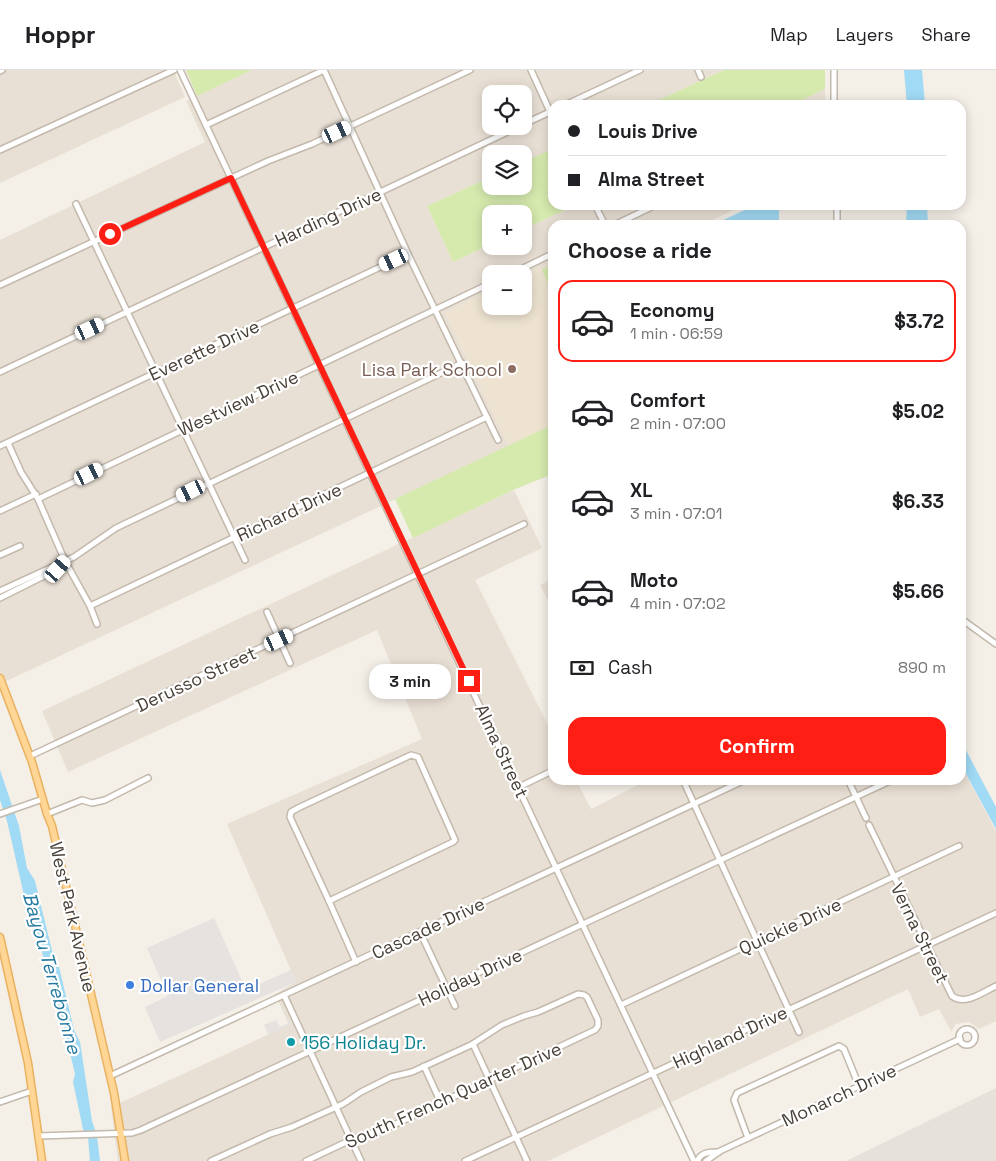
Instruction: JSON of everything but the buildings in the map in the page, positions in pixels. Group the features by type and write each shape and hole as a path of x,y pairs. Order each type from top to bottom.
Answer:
{"main road":[{"name":"West Park Avenue","path":"0,678 30,756 54,835 110,1076 125,1161"},
{"path":"0,937 32,1090 42,1161"}],"street":[{"path":"0,150 174,70"},
{"name":"Alma Street","path":"180,70 653,1073 697,1161"},
{"path":"0,285 470,70"},
{"path":"531,70 548,105"},
{"path":"576,100 640,70"},
{"path":"698,70 701,77"},
{"path":"834,70 834,100"},
{"path":"206,125 324,71 408,254 498,440"},
{"path":"532,121 548,115"},
{"name":"Harding Drive","path":"0,372 501,135"},
{"path":"76,204 245,560"},
{"path":"624,220 646,210"},
{"name":"Everette Drive","path":"0,446 408,254"},
{"path":"529,265 548,256"},
{"name":"Westview Drive","path":"0,511 182,430 482,287"},
{"path":"0,591 74,557 116,528 462,363"},
{"name":"Richard Drive","path":"90,606 487,417"},
{"path":"8,443 24,477 37,496 65,561 90,606 96,624"},
{"name":"Derusso Street","path":"30,756 524,524"},
{"path":"0,555 20,546"},
{"path":"0,598 58,569 65,561"},
{"path":"267,612 290,663"},
{"path":"966,622 996,644"},
{"path":"329,901 455,840 418,757 414,755 291,812 290,817 356,962"},
{"path":"519,787 548,773"},
{"path":"47,814 82,800 92,803 105,800 148,778"},
{"path":"684,785 799,1032"},
{"name":"Cascade Drive","path":"110,1076 734,785"},
{"path":"850,785 866,818"},
{"name":"Holiday Drive","path":"38,1136 132,1133 141,1130 881,785"},
{"path":"0,814 43,799"},
{"name":"Verna Street","path":"869,826 949,992 960,1000 968,999 996,986"},
{"name":"Quickie Drive","path":"621,1005 959,846"},
{"name":"Highland Drive","path":"465,1161 996,913"},
{"path":"420,932 455,1006"},
{"name":"South French Quarter Drive","path":"306,1161 351,1140 381,1130 595,1030 598,1026 598,1020 587,997 578,994 538,1012 502,1025 473,1044"},
{"path":"284,996 361,1161"},
{"name":"Monarch Drive","path":"706,1161 718,1152 960,1039"},
{"path":"211,1161 335,1107 391,1077 412,1072 473,1044 527,1161"},
{"path":"748,1138 734,1100 735,1094 836,1047 844,1049 859,1086"},
{"path":"424,1066 441,1102"},
{"path":"0,1102 32,1090"},
{"name":"Monarch Drive","path":"697,1161 706,1153 718,1152"}],"shaded area":[{"path":"0,70 173,70 185,97 0,183"},
{"path":"251,70 724,70 659,100 548,100 548,151 532,158 532,145 482,145 482,181 427,206 453,262 482,248 482,255 532,255 532,225 565,210 734,210 712,220 548,220 548,263 532,271 532,265 482,265 482,294 445,313 509,446 0,684 0,240 205,142 186,101"},
{"path":"825,89 825,100 802,100"},
{"name":"Lisa Park School","path":"548,263 548,427 509,446 445,313 482,294 482,315 532,315 532,271"},
{"path":"514,490 542,548 475,580 548,725 548,785 579,785 591,809 638,785 966,785 966,775 996,831 996,1021 979,1029 969,1022 956,1024 951,1031 939,1009 920,1017 908,989 548,1161 118,1161 111,1107 289,1025 275,994 296,982 227,824 422,739 377,630 68,772 42,711"},
{"path":"548,581 548,600 540,585"},
{"path":"214,918 246,990 291,970 296,982 160,1042 145,1007 168,996 147,948"},
{"path":"276,1020 280,1027 290,1022 292,1024 269,1035 264,1025"},
{"path":"996,1088 996,1161 846,1161"}],"green space":[{"path":"186,70 252,70 197,96"},
{"path":"724,70 825,70 825,89 802,100 659,100"},
{"path":"548,151 548,210 565,210 532,225 532,205 482,205 482,248 453,262 427,206 482,181 482,195 532,195 532,158"},
{"path":"548,267 548,284 542,270"},
{"path":"548,427 548,476 513,490 413,538 395,499"}],"water":[{"path":"904,70 922,70 925,100 907,100"},
{"path":"744,210 779,210 778,220 724,220"},
{"path":"907,210 927,210 928,220 906,220"},
{"path":"966,750 996,807 996,829 966,774"},
{"name":"Bayou Terrebonne","path":"0,770 19,826 27,868 35,881 56,967 59,967 74,1030 80,1042 100,1161 90,1161 88,1137 83,1129 73,1082 75,1074 59,1007 23,891 7,821 0,800"}],"place":[{"name":"Lisa Park School","path":"512,369"},
{"name":"Dollar General","path":"130,985"},
{"name":"156 Holiday Dr.","path":"291,1042"}],"route":[{"path":"110,234 231,178 469,681"}]}
